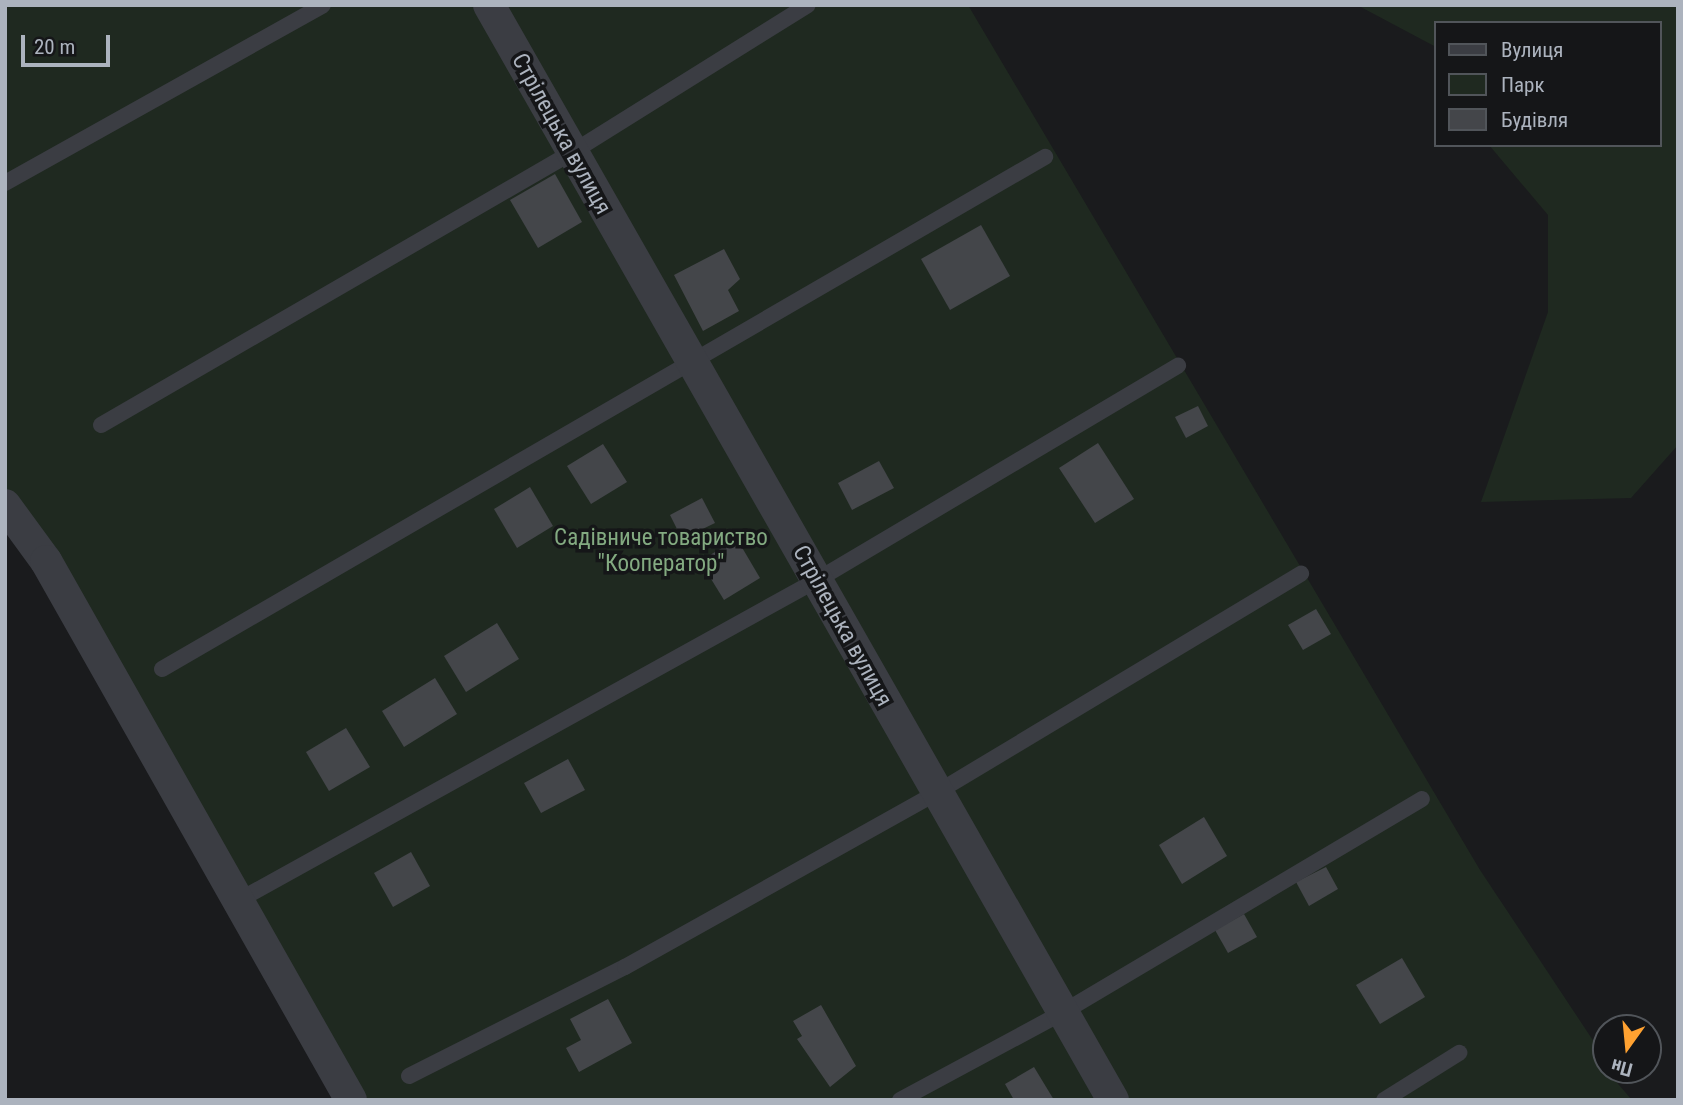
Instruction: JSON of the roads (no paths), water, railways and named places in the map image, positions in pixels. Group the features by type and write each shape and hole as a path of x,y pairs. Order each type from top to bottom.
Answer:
{"street":[{"name":"Стрілецька вулиця","path":"489,5 570,153 817,579 936,793 1065,1011 1113,1100"},
{"path":"5,505 46,561 241,900 351,1100"}],"lane":[{"path":"5,183 323,5"},
{"path":"101,425 570,153 808,5"},
{"path":"162,669 517,460 693,366 1045,157"},
{"path":"241,900 817,579 1178,366"},
{"path":"409,1076 625,967 936,793 1301,574"},
{"path":"900,1100 1065,1011 1422,799"},
{"path":"1384,1100 1459,1053"}],"park label":[{"name":"Садівниче товариство \"Кооператор\"","path":"661,551"}]}
